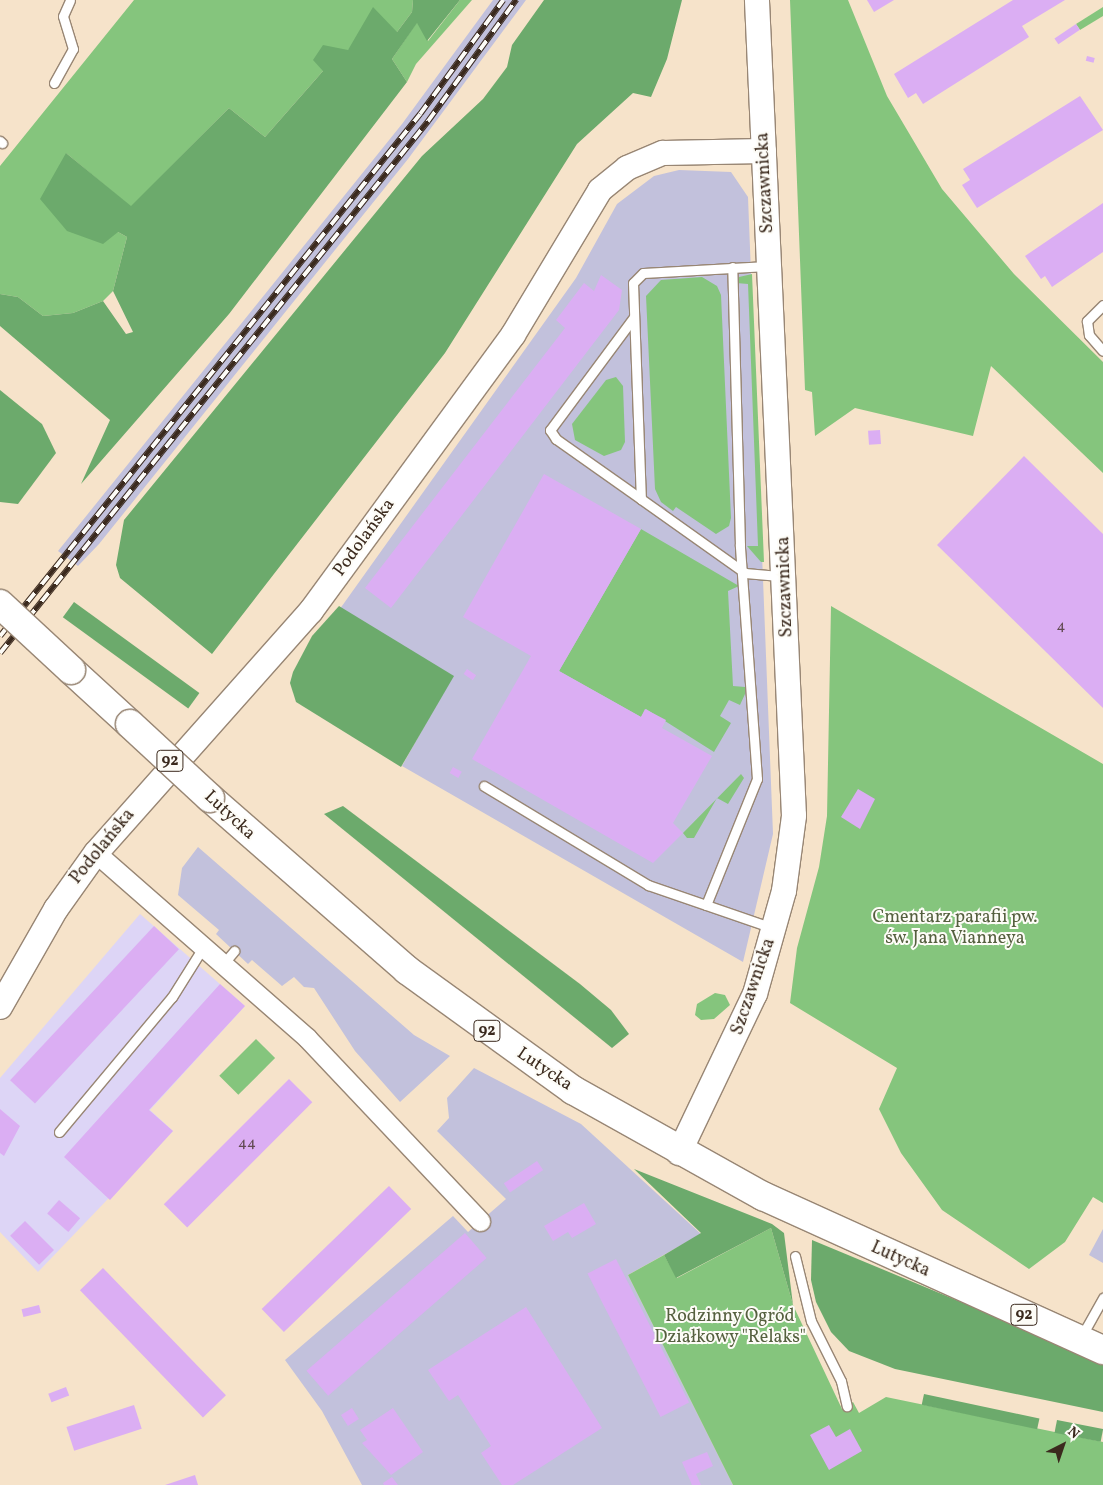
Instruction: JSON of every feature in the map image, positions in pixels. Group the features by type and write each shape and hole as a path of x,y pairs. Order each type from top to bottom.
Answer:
{"main road":[{"name":"Lutycka","path":"0,604 309,889 488,1032 573,1090 679,1153 848,1236 1091,1345"}],"street":[{"name":"Szczawnicka","path":"679,1153 739,1034 774,928 787,874 794,816 785,576 757,0"},
{"name":"Podolańska","path":"0,1007 56,909 96,853 311,611 513,335 600,190 627,168 663,153 764,151"},
{"path":"96,853 204,946 229,957 382,1113 480,1221"}],"lane":[{"path":"54,83 73,50 63,16 70,0"},
{"path":"641,499 633,283 643,272 770,266"},
{"path":"706,906 757,779 745,572 740,545 732,268"},
{"path":"1103,305 1087,321 1089,336 1103,350"},
{"path":"634,317 550,430 556,440 745,572 785,576"},
{"path":"484,786 648,885 774,928"},
{"path":"59,1132 172,998 204,946"},
{"path":"795,1256 811,1321 841,1381 847,1406"},
{"path":"1091,1345 1103,1298"}],"shaded area":[{"path":"493,0 526,0 408,159 99,544 78,566 58,551 402,124"},
{"path":"679,170 731,172 748,197 773,834 743,962 402,766 450,680 337,613 576,278 617,204 654,176"},
{"path":"198,847 414,1035 450,1056 400,1102 355,1051 314,988 304,987 294,977 282,986 252,960 248,964 216,934 219,930 178,895 182,868"},
{"path":"140,914 245,1006 150,1110 173,1131 38,1272 0,1232 0,1078"},
{"path":"474,1068 581,1124 701,1234 628,1275 733,1485 362,1485 322,1411 285,1360 453,1216 468,1232 506,1199 437,1131 449,1118 447,1098"},
{"path":"1103,1229 1103,1263 1089,1255"}],"green space":[{"path":"134,0 413,0 412,12 397,32 348,50 323,71 265,137 229,108 131,207 66,153 118,232 127,237 113,291 103,301 73,313 43,316 18,297 0,294 0,166"},
{"path":"413,0 460,0 427,41 417,23 392,59 407,82 229,314 81,484 110,420 0,326 0,294 18,297 43,316 73,313 103,301 126,334 133,332 113,291 127,237 118,232 103,244 67,231 40,199 66,153 131,206 229,108 265,137 323,71 313,60 323,45 348,50 373,7 397,32 412,12"},
{"path":"460,0 472,0 416,64 407,82 392,59 417,22 428,41"},
{"path":"544,0 682,0 667,59 651,97 633,93 577,144 445,353 212,654 120,578 116,565 124,520 422,156 483,99 507,67 512,45"},
{"path":"790,0 848,0 887,96 942,189 1014,274 1103,362 1103,473 991,366 973,436 855,408 815,436 812,392 805,390"},
{"path":"1103,7 1103,16 1080,30 1076,24"},
{"path":"752,274 764,562 761,562 747,546 758,546 748,284 736,283 739,277"},
{"path":"702,277 717,286 721,295 731,518 729,526 716,534 676,507 673,511 661,502 655,489 646,296 661,280"},
{"path":"616,377 623,386 625,442 621,450 604,456 575,440 572,424 606,380"},
{"path":"0,390 42,424 56,453 18,504 0,502"},
{"path":"641,529 739,586 728,591 733,686 745,687 745,694 740,705 729,700 720,716 731,723 714,752 646,709 641,717 559,671"},
{"path":"74,602 199,693 188,708 63,617"},
{"path":"339,606 454,676 401,767 296,702 290,683 293,672 312,636"},
{"name":"Cmentarz parafii pw. św. Jana Vianneya","path":"831,606 1103,764 1103,1203 1093,1197 1065,1242 1029,1269 942,1210 901,1153 879,1109 897,1068 790,1003 797,948 819,867 827,816"},
{"path":"741,774 744,778 728,804 717,798"},
{"path":"716,799 694,838 687,838 683,833"},
{"path":"343,806 580,984 611,1010 629,1034 612,1048 324,814"},
{"path":"715,993 725,995 730,1005 714,1019 701,1020 695,1015 697,1004"},
{"path":"256,1039 275,1058 238,1095 219,1076"},
{"path":"634,1169 772,1224 784,1233 793,1305 771,1228 676,1278 664,1255 701,1233"},
{"name":"Rodzinny Ogród Działkowy \"Relaks\"","path":"771,1228 793,1305 842,1409 853,1402 859,1413 886,1397 1103,1442 1103,1485 733,1485 628,1275 664,1255 677,1278"},
{"path":"812,1240 1103,1361 1103,1412 895,1369 849,1351 831,1332 816,1302 811,1280"},
{"path":"924,1394 1039,1419 1037,1429 922,1405"},
{"path":"1057,1420 1103,1429 1101,1442 1055,1433"}],"building":[{"path":"867,0 894,0 874,12"},
{"path":"1013,0 1065,0 1022,26 1029,37 923,104 916,93 908,98 894,74"},
{"path":"1076,24 1080,30 1058,44 1054,39"},
{"path":"1087,56 1095,58 1094,63 1086,61"},
{"path":"1080,96 1103,130 977,208 962,185 970,180 963,169"},
{"path":"1103,203 1103,252 1052,287 1045,276 1041,279 1025,256"},
{"path":"601,275 622,290 619,310 391,608 365,588 565,328 556,320 584,283 594,291"},
{"path":"880,430 881,444 869,445 868,431"},
{"path":"1024,456 1103,534 1103,708 937,545"},
{"path":"544,474 641,529 559,671 641,717 645,709 666,720 662,728 712,756 673,823 683,833 653,863 472,759 531,656 463,617"},
{"path":"467,669 476,675 473,680 464,674"},
{"path":"453,767 462,772 458,778 450,773"},
{"path":"858,789 875,799 860,829 841,817"},
{"path":"154,926 179,949 35,1104 10,1080"},
{"path":"220,984 245,1006 149,1110 173,1131 110,1200 64,1157"},
{"path":"289,1079 312,1102 187,1227 164,1204"},
{"path":"0,1109 20,1126 4,1156 0,1153"},
{"path":"537,1161 543,1170 510,1192 504,1183"},
{"path":"389,1186 411,1209 284,1332 262,1309"},
{"path":"59,1200 80,1218 68,1232 47,1214"},
{"path":"584,1203 596,1224 572,1238 568,1232 553,1241 544,1226"},
{"path":"25,1221 54,1250 39,1265 10,1236"},
{"path":"465,1233 487,1258 328,1396 307,1371"},
{"path":"616,1259 689,1402 661,1417 587,1274"},
{"path":"103,1268 226,1395 203,1418 80,1290"},
{"path":"39,1305 41,1313 23,1317 22,1309"},
{"path":"526,1307 602,1428 513,1485 502,1485 481,1453 491,1446 458,1395 449,1401 428,1370"},
{"path":"66,1387 69,1395 51,1402 48,1394"},
{"path":"134,1405 142,1429 74,1451 66,1427"},
{"path":"352,1408 359,1419 348,1426 341,1415"},
{"path":"393,1408 423,1452 391,1475 362,1443 367,1440 360,1430"},
{"path":"829,1425 836,1437 850,1429 862,1451 829,1470 810,1435"},
{"path":"707,1452 713,1466 696,1474 701,1485 692,1485 682,1462"},
{"path":"195,1475 198,1485 165,1485"},
{"path":"392,1477 398,1485 384,1485 383,1483"}],"railway":[{"path":"0,636 420,114 503,0"},
{"path":"0,653 428,121 516,0"}]}
